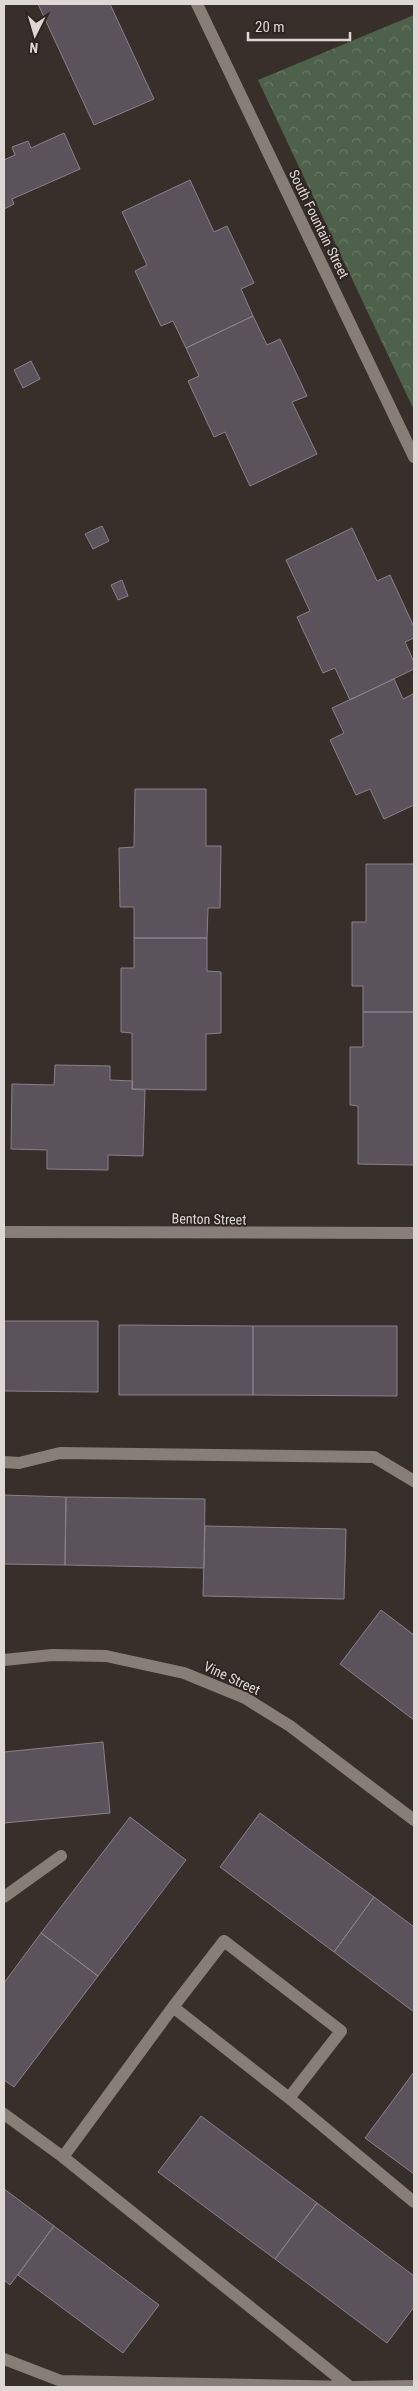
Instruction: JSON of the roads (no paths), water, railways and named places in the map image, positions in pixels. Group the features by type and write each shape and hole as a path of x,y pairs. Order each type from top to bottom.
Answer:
{"street":[{"name":"South Fountain Street","path":"197,4 414,457"},
{"name":"Benton Street","path":"4,1232 414,1234"},
{"path":"4,1462 19,1463 60,1453 374,1457 414,1481"},
{"name":"Vine Street","path":"4,1660 52,1655 106,1656 184,1673 245,1698 290,1726 414,1820"},
{"path":"4,1897 61,1856"},
{"path":"63,2157 224,1941 342,2031 289,2098"},
{"path":"173,2007 289,2098 414,2202"},
{"path":"4,2114 63,2157 350,2387"},
{"path":"4,2359 61,2381 350,2387 414,2386"}]}
